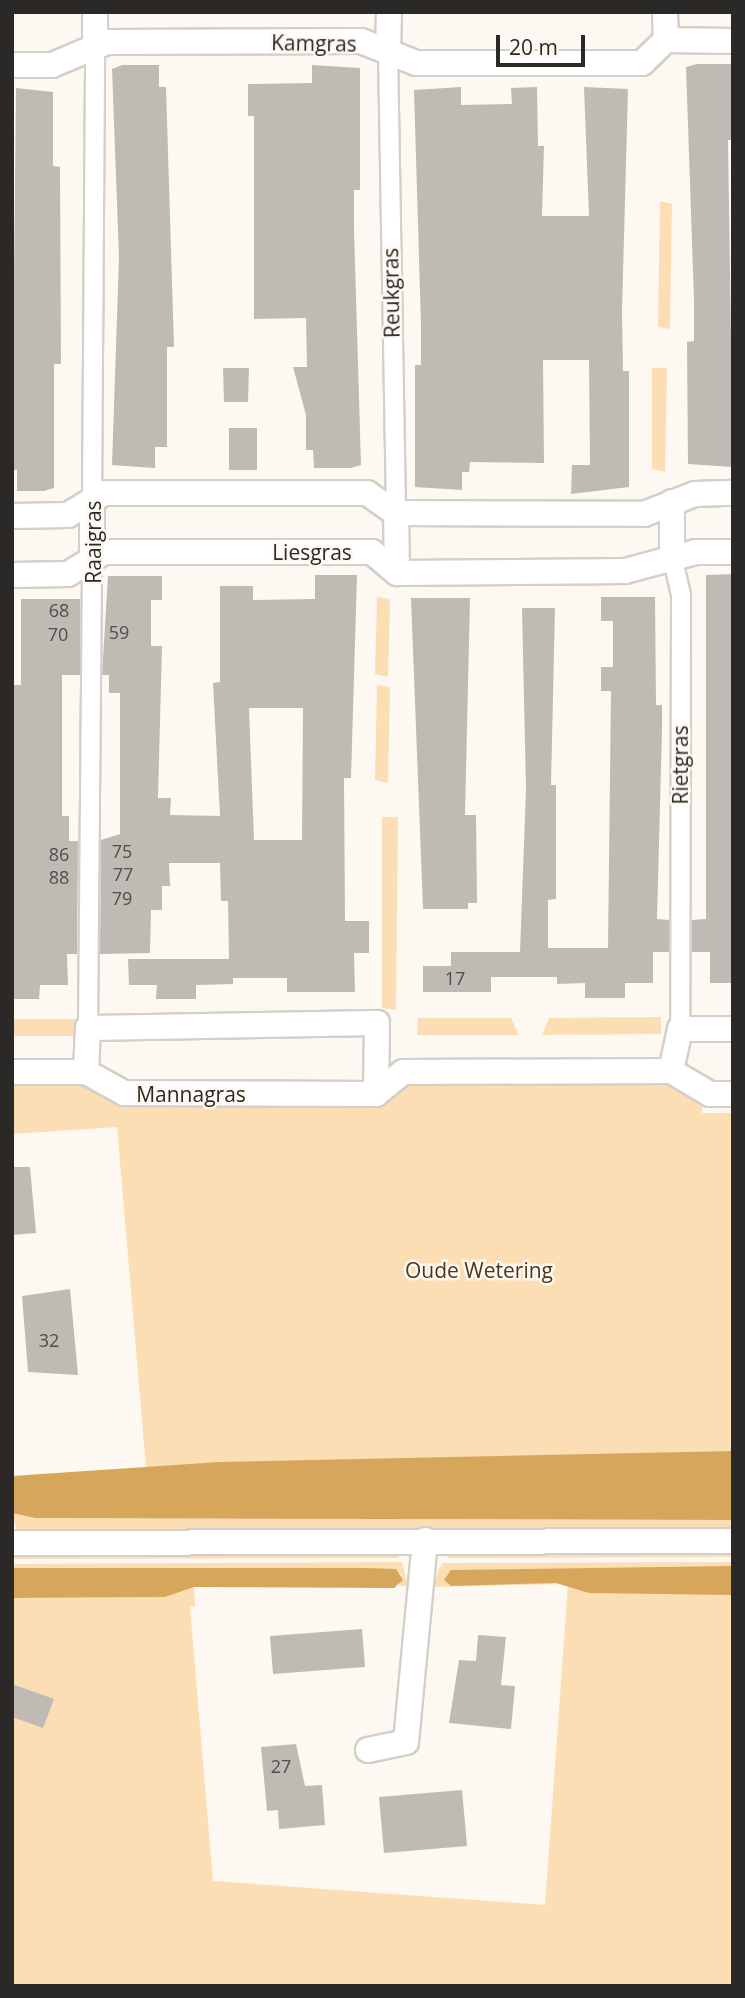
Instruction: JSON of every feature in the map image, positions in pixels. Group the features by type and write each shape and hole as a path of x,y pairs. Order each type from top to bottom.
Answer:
{"street":[{"name":"Raaigras","path":"86,1072 95,12"},
{"name":"Reukgras","path":"389,12 397,573"},
{"path":"665,12 666,40 733,41"},
{"name":"Kamgras","path":"12,65 52,65 107,43 361,41 416,63 642,63 666,40"},
{"path":"12,516 68,515 104,493 367,493 396,513 644,514 695,494 733,494"},
{"name":"Rietgras","path":"672,502 673,556 681,595 680,1029"},
{"name":"Liesgras","path":"12,575 68,574 104,552 372,552 397,573"},
{"path":"397,573 625,571 673,556 733,552"},
{"path":"88,1028 377,1023 376,1094"},
{"path":"671,1071 680,1029 733,1029"},
{"path":"376,1094 403,1072 671,1071 710,1094 733,1094"},
{"name":"Mannagras","path":"12,1072 86,1072 124,1093 376,1094"},
{"path":"368,1751 406,1742 425,1540"},
{"path":"12,1543 733,1541"}],"green space":[{"path":"660,201 672,204 670,329 658,327"},
{"path":"652,368 667,368 665,472 652,469"},
{"path":"377,597 390,599 388,677 375,674"},
{"path":"377,685 390,687 388,783 375,780"},
{"path":"382,817 398,817 396,1010 382,1008"},
{"path":"661,1017 661,1034 542,1035 549,1018"},
{"path":"418,1018 511,1018 519,1035 417,1035"},
{"path":"12,1019 75,1019 75,1036 12,1036"},
{"name":"Oude Wetering","path":"669,1082 702,1103 702,1113 733,1113 733,1451 146,1467 117,1127 12,1134 12,1084 82,1084 122,1106 380,1105 412,1083"},
{"path":"12,1513 35,1518 733,1520 733,1530 17,1532"},
{"path":"733,1553 733,1557 447,1558 450,1554"},
{"path":"397,1554 399,1558 12,1559 12,1555"},
{"path":"402,1562 408,1586 399,1586 401,1574 366,1568 12,1568 12,1564"},
{"path":"733,1562 733,1986 12,1986 12,1598 165,1597 194,1587 195,1606 190,1607 213,1881 545,1905 568,1584 433,1587 439,1569 443,1563"}],"shaded area":[{"path":"733,1451 733,1520 35,1518 12,1513 12,1476 219,1462"},
{"path":"733,1566 733,1595 589,1593 556,1583 451,1586 444,1580 451,1570"},
{"path":"12,1568 366,1568 396,1569 403,1580 394,1588 194,1587 165,1597 12,1598"}],"building":[{"path":"697,64 733,64 733,140 728,140 733,467 688,464 687,342 694,341 694,300 686,67"},
{"path":"122,65 159,65 159,87 166,87 174,347 167,347 167,447 155,447 155,468 112,465 119,257 112,69"},
{"path":"312,65 360,68 360,190 354,190 354,230 361,465 351,468 314,468 313,450 306,450 306,415 293,367 307,367 306,318 254,319 254,116 248,116 248,84 312,83"},
{"path":"461,87 461,105 512,104 511,88 537,87 538,146 544,146 542,216 589,216 584,87 628,89 622,311 623,371 629,371 629,487 571,494 572,465 590,465 589,360 543,360 544,463 470,462 469,472 462,472 462,490 415,487 415,365 421,365 421,325 414,90"},
{"path":"16,88 53,92 53,166 60,167 61,364 54,364 54,488 44,491 17,491 17,470 12,470"},
{"path":"223,368 249,368 248,402 224,402"},
{"path":"229,428 257,428 257,470 229,470"},
{"path":"733,574 733,983 710,983 710,952 692,952 692,920 706,919 706,575"},
{"path":"315,575 357,575 351,778 344,778 345,921 369,921 369,953 354,953 355,992 287,992 287,978 233,978 233,984 196,985 196,999 156,999 157,985 129,985 128,959 229,959 228,901 221,901 220,863 169,863 170,886 162,886 162,910 151,910 150,953 100,954 101,840 120,834 120,693 109,693 109,675 102,675 108,576 162,576 162,600 151,600 151,646 162,646 158,798 171,798 170,815 220,816 213,683 220,682 220,586 253,586 253,600 315,599","holes":["249,708 303,708 302,840 254,840"]},
{"path":"601,597 655,597 656,705 662,705 657,919 669,920 669,952 653,952 653,983 625,983 625,998 585,998 585,983 557,984 557,977 491,977 491,992 423,992 423,966 451,966 451,952 520,952 526,789 522,608 555,608 551,785 556,785 556,899 548,900 548,948 608,948 611,691 601,691 601,667 613,667 613,621 601,621"},
{"path":"411,598 470,598 465,815 476,815 477,903 468,903 468,909 423,909"},
{"path":"21,599 80,599 80,675 62,675 62,816 69,816 69,841 78,841 77,954 67,954 68,985 40,985 39,999 12,999 14,685 21,685"},
{"path":"12,1167 30,1167 36,1233 12,1235"},
{"path":"70,1289 78,1375 28,1372 22,1296"},
{"path":"362,1629 365,1667 273,1674 270,1636"},
{"path":"478,1635 506,1637 501,1685 515,1686 511,1729 449,1723 459,1660 476,1661"},
{"path":"12,1684 54,1699 43,1728 12,1717"},
{"path":"296,1744 305,1786 322,1785 325,1825 279,1829 278,1810 267,1811 261,1747"},
{"path":"462,1790 467,1846 384,1853 379,1797"}]}
